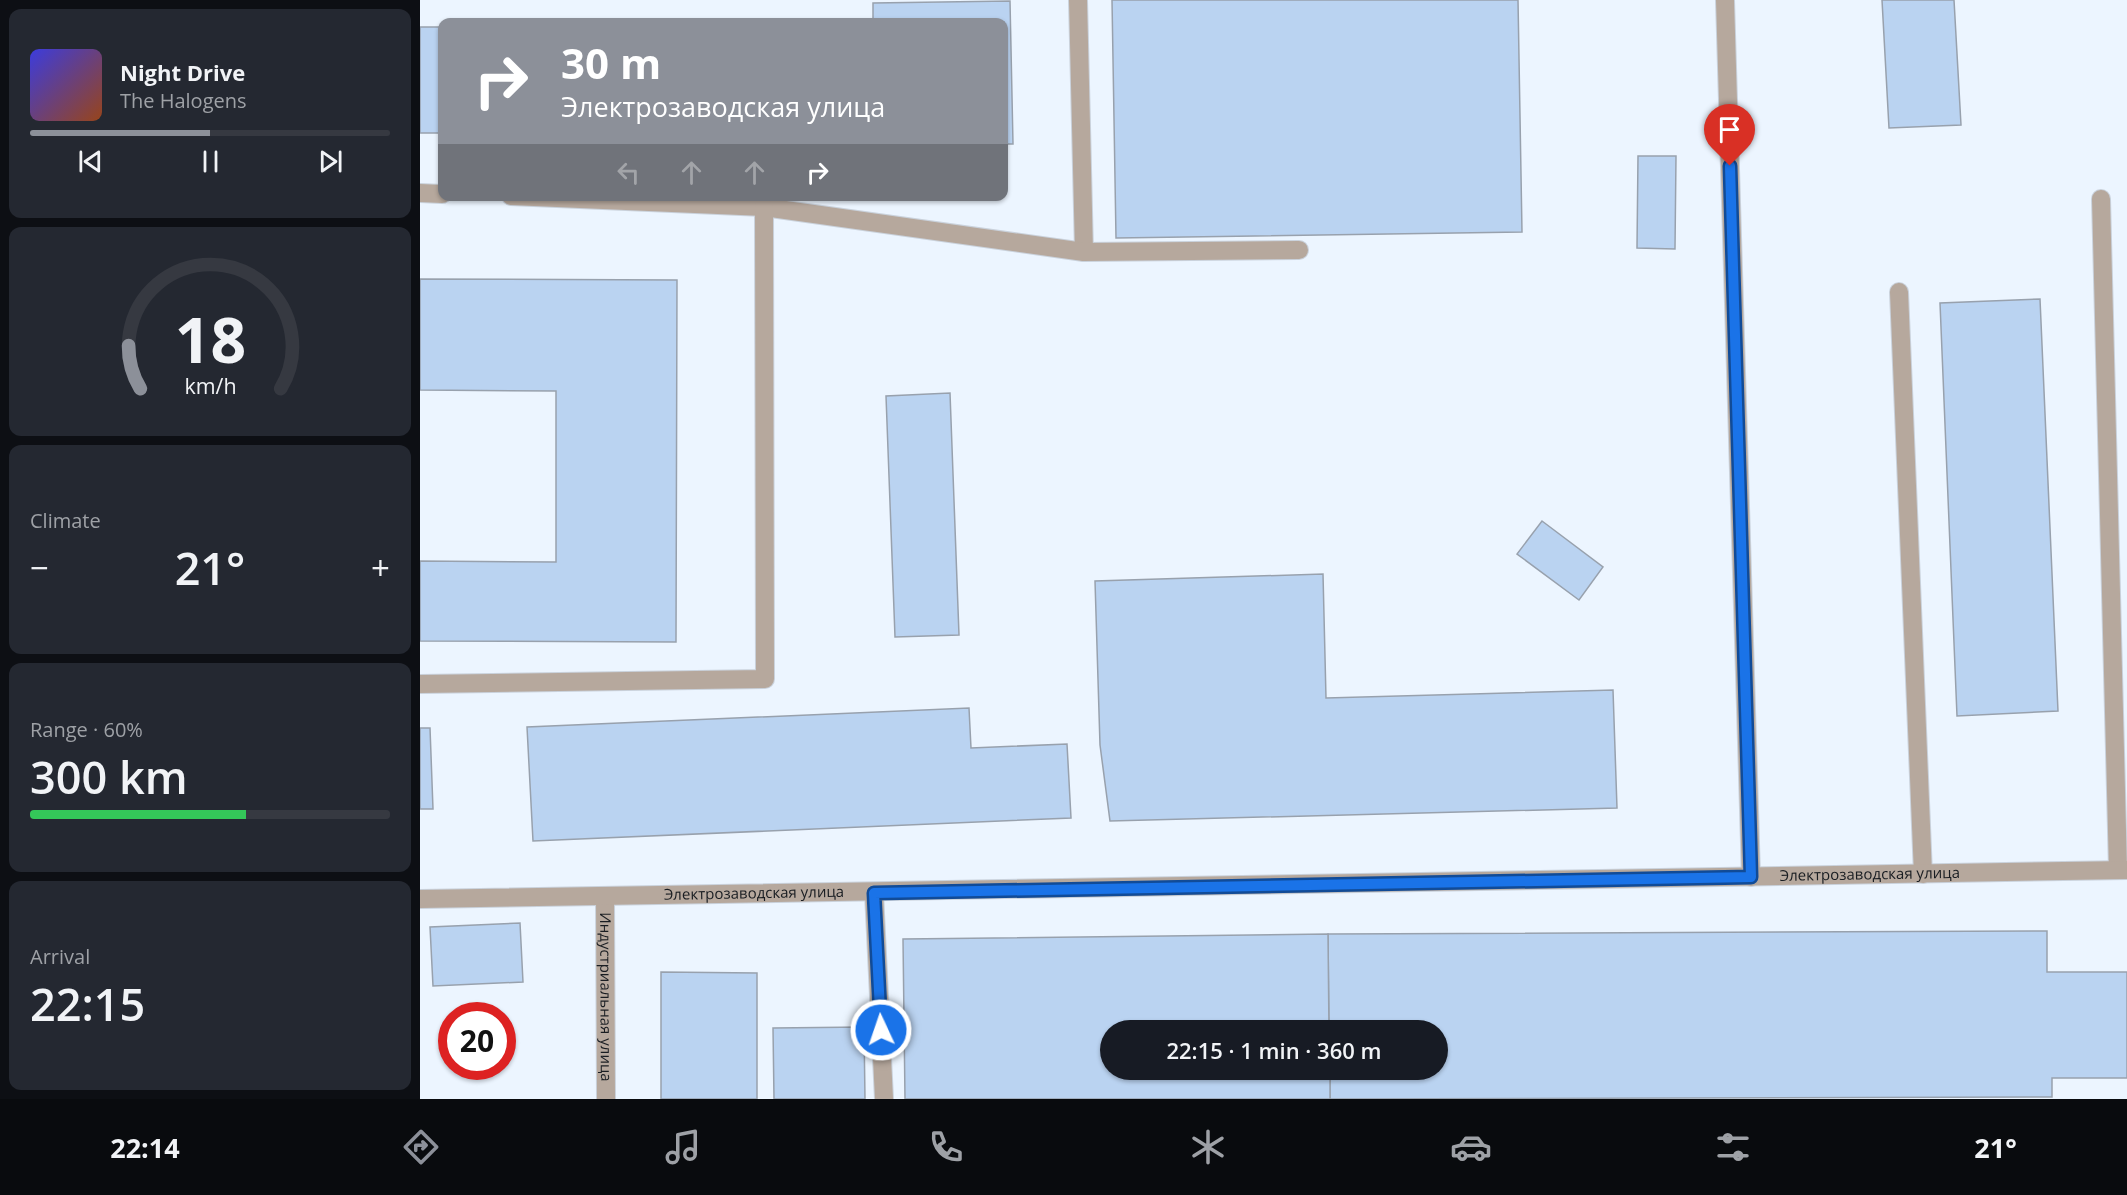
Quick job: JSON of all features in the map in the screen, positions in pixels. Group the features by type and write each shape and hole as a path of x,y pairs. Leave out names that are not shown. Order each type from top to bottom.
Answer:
{"street":[{"path":"1078,0 1084,252"},
{"path":"1725,0 1751,877"},
{"path":"420,193 438,194"},
{"path":"2101,199 2122,870"},
{"path":"626,201 764,207 1084,252 1299,250"},
{"path":"420,684 765,679 764,207"},
{"path":"1899,292 1923,874"},
{"name":"Электрозаводская улица","path":"420,899 2122,870"},
{"path":"874,893 884,1099"},
{"name":"Индустриальная улица","path":"605,897 606,1099"}],"building":[{"path":"1112,0 1518,0 1522,232 1116,238"},
{"path":"1882,0 1954,0 1961,125 1889,128"},
{"path":"1010,1 1013,144 1008,144 1008,18 873,18 873,3"},
{"path":"420,27 438,27 438,133 420,133"},
{"path":"1638,156 1676,156 1675,249 1637,248"},
{"path":"420,279 677,280 676,642 420,641 420,561 556,562 556,391 420,390"},
{"path":"2040,299 2058,711 1957,716 1940,303"},
{"path":"950,393 959,635 895,637 886,396"},
{"path":"1542,521 1603,567 1579,600 1517,554"},
{"path":"1323,574 1326,698 1613,690 1617,808 1110,821 1100,745 1095,581"},
{"path":"969,708 971,748 1067,744 1071,818 533,841 527,727"},
{"path":"420,728 430,728 433,809 420,809"},
{"path":"520,923 523,982 433,986 430,927"},
{"path":"2047,931 2047,972 2127,972 2127,1078 2052,1078 2052,1097 1330,1099 1330,1080 1448,1080 1448,1020 1329,1020 1328,934"},
{"path":"1328,934 1329,1020 1100,1020 1100,1080 1330,1080 1330,1099 905,1099 903,939"},
{"path":"661,972 757,973 757,1099 661,1099"},
{"path":"864,1027 865,1099 774,1099 773,1028"}],"route":[{"path":"881,1030 874,893 1751,877 1730,166"}]}
